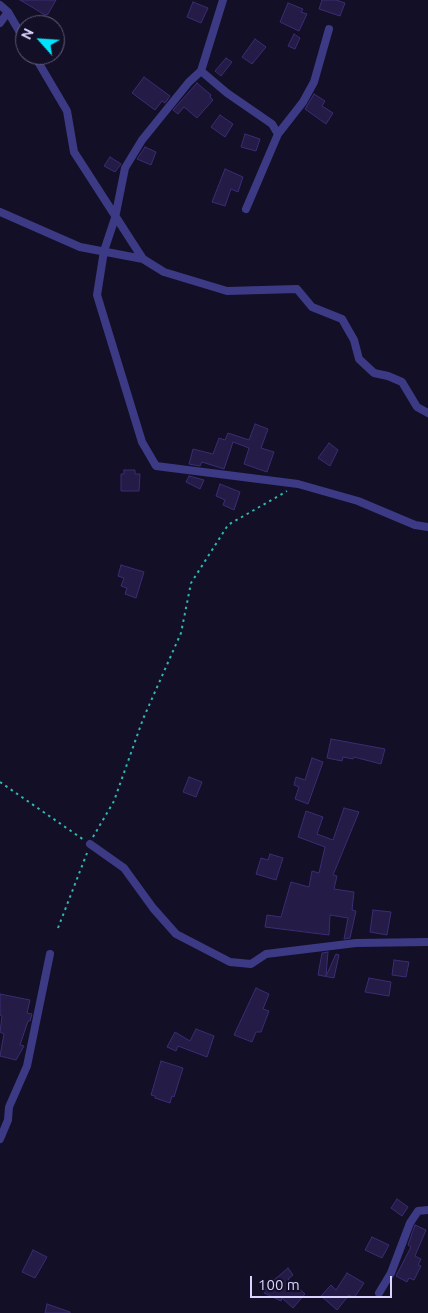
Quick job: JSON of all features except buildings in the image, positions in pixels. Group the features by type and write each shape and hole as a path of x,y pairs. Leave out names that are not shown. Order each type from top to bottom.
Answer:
{"street":[{"path":"223,0 201,71 188,82 142,140 125,168 114,218 104,251 97,294 142,442 156,466 298,484 358,501 415,526 428,527"},
{"path":"0,5 8,12 15,24"},
{"path":"0,23 8,12"},
{"path":"246,209 278,134 303,102 314,82 329,29"},
{"path":"40,65 67,111 74,152 114,218 143,260"},
{"path":"201,71 227,93 272,124 278,134"},
{"path":"0,212 80,247 143,260 164,272 228,291 297,289 312,307 342,319 354,340 359,359 374,373 402,382 417,407 428,414"},
{"path":"90,844 124,868 153,908 176,934 230,962 250,964 266,954 347,944 428,942"},
{"path":"0,1139 8,1120 9,1107 27,1066 50,954"},
{"path":"379,1293 391,1273 410,1223 418,1211 428,1210"}],"path":[{"path":"58,928 90,844 114,801 143,718 181,633 191,583 228,525 298,484"},
{"path":"0,782 90,844"}]}
